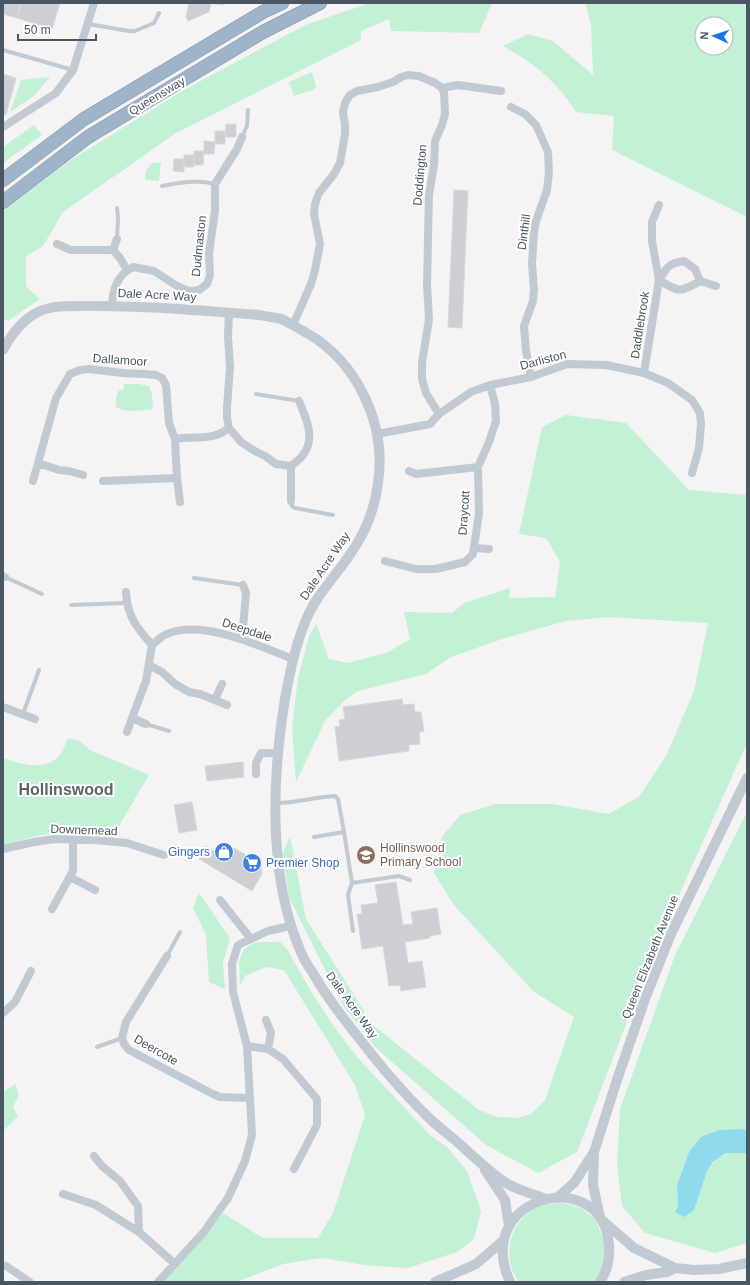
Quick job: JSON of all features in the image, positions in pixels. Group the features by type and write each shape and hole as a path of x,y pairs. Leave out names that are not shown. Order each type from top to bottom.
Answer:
{"highway":[{"name":"Queensway","path":"3,180 84,119 263,12 282,3"},
{"name":"Queensway","path":"3,202 88,137 263,32 320,3"}],"street":[{"path":"3,127 56,92 73,70 94,3"},
{"path":"293,326 311,284 315,270 320,244 314,214 315,204 319,193 334,174 340,163 345,134 343,113 346,101 350,95 357,91 378,87 393,82 401,77 408,76 419,76 428,79 442,88 458,85 501,91"},
{"name":"Doddington","path":"439,414 426,393 422,379 422,363 429,319 426,284 429,195 434,165 435,141 445,114 445,100 442,88"},
{"name":"Dinthill","path":"511,107 525,114 536,124 548,152 549,172 547,190 536,221 534,232 532,264 534,290 533,301 524,326 526,351 531,376"},
{"path":"215,184 237,149 242,137"},
{"name":"Dudmaston","path":"127,270 133,267 154,271 176,286 189,291 199,290 207,284 210,275 209,252 215,211 215,184"},
{"name":"Daddlebrook","path":"644,373 660,280 666,269 673,262 684,261 695,269 700,281 688,288 674,290 660,280 652,241 652,222 659,206"},
{"path":"113,250 117,239"},
{"path":"57,244 71,250 113,250 127,270 116,283 113,292 112,306"},
{"path":"700,281 716,286"},
{"name":"Dale Acre Way","path":"3,350 17,328 38,312 70,306 112,306 260,315 282,320 320,341 349,370 366,398 377,434 379,459 378,483 373,507 365,528 352,552 316,600 306,620 293,659 277,754 276,803 278,861 282,892 290,926 301,953 326,995 391,1078 425,1114 481,1164 509,1184 546,1198"},
{"path":"229,313 228,336 230,367 227,413 229,428 241,442 253,450 276,464 291,466"},
{"name":"Darliston","path":"377,434 430,424 439,414 471,392 490,385 531,376 567,364 606,365 644,373 668,383 692,400 700,413 702,424 699,448 692,473"},
{"name":"Dallamoor","path":"33,481 56,398 70,374 80,370 89,369 156,375 162,378 166,385 169,422 175,439"},
{"name":"Draycott","path":"385,561 416,569 436,569 465,562 473,554 479,513 478,468 496,421 490,385"},
{"path":"291,500 291,466 303,455 309,444 308,424 299,401"},
{"path":"180,502 175,439 186,437 211,438 229,428"},
{"path":"38,463 59,470 83,475"},
{"path":"409,471 416,474 478,468"},
{"path":"103,481 177,478"},
{"path":"474,548 489,549"},
{"path":"242,639 246,593 244,585"},
{"path":"126,592 126,603 136,627 152,645 146,681 127,732"},
{"name":"Deepdale","path":"152,645 167,634 188,630 220,632 293,659"},
{"path":"149,665 162,672 182,688 227,705"},
{"path":"215,700 222,684"},
{"path":"3,707 34,719"},
{"path":"132,718 146,724"},
{"path":"256,774 256,763 262,754 277,754"},
{"name":"Queen Elizabeth Avenue","path":"558,1197 574,1183 594,1152 645,999 668,942 747,778"},
{"path":"52,909 73,871 73,840"},
{"name":"Downemead","path":"3,849 34,842 95,840 126,843 164,855"},
{"path":"70,877 95,890"},
{"path":"220,900 251,939"},
{"path":"158,1282 203,1233 228,1198 245,1162 252,1135 247,1046 233,992 232,964 238,945 268,931 290,926"},
{"name":"Deercote","path":"167,956 126,1022 122,1038 124,1044 129,1050 220,1097 249,1098"},
{"path":"3,1012 15,1002 30,971"},
{"path":"266,1020 270,1033 268,1049"},
{"path":"247,1046 268,1049 283,1059 317,1099 317,1125 294,1169"},
{"name":"Queen Elizabeth Avenue","path":"594,1152 593,1185 601,1219 608,1236 609,1255 606,1271 600,1282"},
{"path":"94,1156 102,1166 120,1181 138,1206 139,1232"},
{"name":"Dale Acre Way","path":"481,1164 505,1200 509,1226"},
{"path":"63,1194 96,1205 139,1232 175,1264"},
{"path":"510,1282 502,1256 504,1240 509,1226 519,1213 532,1204 546,1198 558,1197 575,1200 589,1207 634,1248 675,1268 694,1270 719,1269 747,1264"},
{"path":"435,1282 476,1264 504,1240"},
{"path":"6,1266 30,1282"},
{"path":"624,1282 646,1275 667,1272 675,1268"},
{"path":"429,1282 440,1282"}],"lane":[{"path":"88,24 129,32 154,23 159,13"},
{"path":"3,50 73,70"},
{"path":"242,137 247,126 248,110"},
{"path":"162,186 205,181 215,184"},
{"path":"116,208 118,218 117,239"},
{"path":"256,394 299,401"},
{"path":"291,500 292,506 295,508 333,515"},
{"path":"4,577 42,594"},
{"path":"194,578 244,585"},
{"path":"71,605 126,603"},
{"path":"23,714 39,670"},
{"path":"146,724 169,731"},
{"path":"276,803 297,802 335,796 338,799 352,883 348,895 353,932"},
{"path":"314,837 344,832"},
{"path":"352,883 399,876 410,880"},
{"path":"167,956 180,932"},
{"path":"97,1047 122,1038"}],"green space":[{"path":"370,3 492,3 479,33 391,31 389,19 361,31 361,40 176,133 63,212 43,246 26,256 26,286 40,299 8,321 3,319 3,211 71,160 184,90 305,25"},
{"path":"585,3 747,3 747,217 612,150 614,116 576,112 553,82 535,67 503,46 528,34 553,41 593,75 591,25"},
{"path":"312,72 316,87 313,90 294,96 289,82"},
{"path":"50,77 35,95 10,112 21,80"},
{"path":"34,125 42,135 3,163 3,147"},
{"path":"161,162 159,181 145,180 146,171 152,163"},
{"path":"124,384 149,386 152,395 153,409 130,411 116,407 118,391 123,390"},
{"path":"566,415 626,423 689,490 747,495 747,743 679,895 638,993 577,1152 538,1173 486,1145 375,1047 342,1004 289,897 283,853 290,836 306,919 373,1025 479,1110 497,1117 518,1118 531,1114 545,1100 574,1017 533,991 453,904 434,873 442,837 460,815 495,804 552,804 609,814 640,796 667,754 694,691 708,623 609,617 566,621 502,639 451,657 426,674 358,691 345,700 325,721 296,782 292,728 298,678 309,636 316,624 329,659 348,663 388,652 410,639 404,612 452,613 464,603 510,588 509,598 555,597 560,562 546,538 519,534 542,427"},
{"path":"68,738 80,741 90,750 149,775 113,836 83,833 62,833 29,838 3,846 3,758 26,765 42,765 49,763 56,759 61,753"},
{"path":"747,812 747,1130 742,1129 701,1137 689,1152 677,1185 678,1207 720,1156 730,1152 747,1153 747,1243 715,1253 645,1233 622,1206 617,1166 620,1109 675,955"},
{"path":"199,893 230,938 223,963 225,989 209,982 206,935 193,908"},
{"path":"256,942 280,942 287,949 312,993 335,1028 357,1057 431,1136 446,1146 467,1171 481,1211 474,1239 457,1252 408,1268 364,1265 322,1258 283,1264 237,1282 163,1282 223,1213 263,1238 318,1238 333,1213 365,1115 355,1085 284,970 266,967 245,976 240,986 239,961 244,949"},
{"path":"15,1084 19,1095 13,1107 18,1116 3,1131 3,1092"},
{"path":"564,1203 581,1208 595,1219 608,1250 598,1282 519,1282 513,1273 509,1252 510,1242 519,1223 525,1215 538,1207 549,1204"}],"water":[{"path":"719,1130 747,1130 747,1153 725,1153 713,1162 707,1171 694,1210 684,1217 675,1212 678,1207 677,1185 689,1152 701,1137"}],"building":[{"path":"3,3 21,3 17,18 3,14"},
{"path":"22,3 60,3 52,29 17,18"},
{"path":"189,3 211,3 209,12 188,21 186,16"},
{"path":"211,3 224,3 223,5"},
{"path":"3,74 16,78 6,115 3,114"},
{"path":"226,124 236,124 236,137 225,137"},
{"path":"215,131 225,131 225,144 215,144"},
{"path":"204,141 215,142 214,154 204,154"},
{"path":"194,151 204,151 203,165 194,165"},
{"path":"184,155 194,155 194,167 184,167"},
{"path":"174,159 184,159 184,172 173,171"},
{"path":"454,190 468,191 462,328 448,327"},
{"path":"402,699 403,705 414,704 415,712 421,712 424,731 419,732 420,744 409,745 409,751 339,761 335,727 340,726 339,720 345,719 343,707"},
{"path":"243,762 244,777 207,781 205,766"},
{"path":"192,802 197,830 179,833 174,805"},
{"path":"206,846 214,851 218,846 230,853 234,848 261,864 262,874 252,891 199,859"},
{"path":"396,882 403,925 413,924 411,912 437,908 441,934 430,936 430,938 405,942 408,963 422,961 426,987 401,991 400,985 389,986 383,946 362,949 357,914 362,914 361,905 378,903 375,885"}],"place":[{"name":"Gingers","path":"224,852"},
{"name":"Hollinswood Primary School","path":"366,855"},
{"name":"Premier Shop","path":"252,863"}],"district":[{"name":"Hollinswood","path":"66,789"}]}
